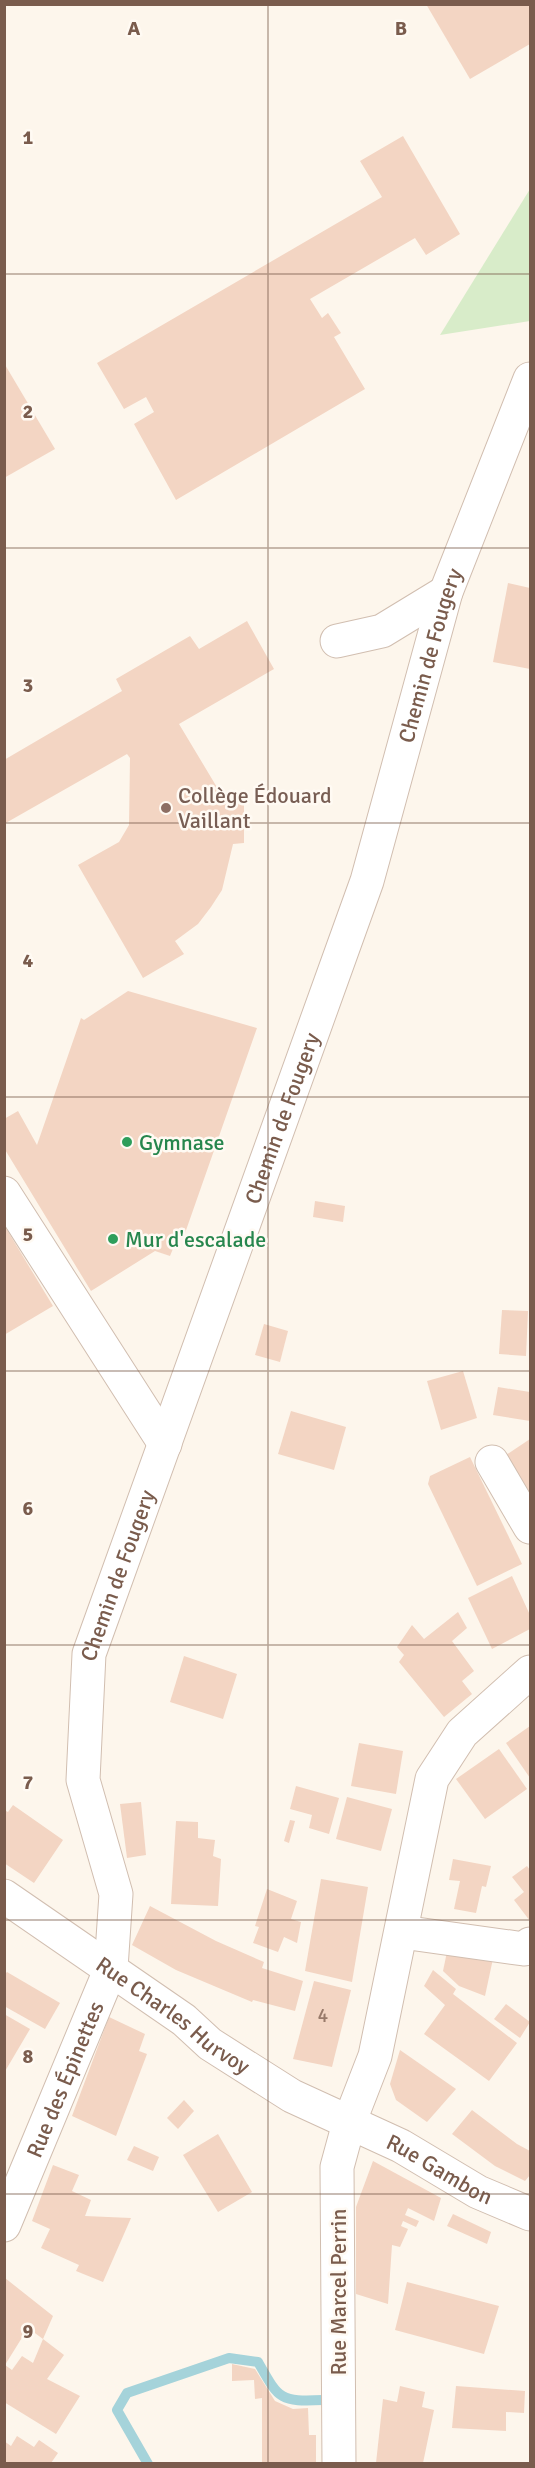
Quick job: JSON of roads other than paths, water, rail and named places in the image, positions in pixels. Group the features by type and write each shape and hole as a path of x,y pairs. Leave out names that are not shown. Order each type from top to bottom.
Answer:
{"street":[{"name":"Chemin de Fougery","path":"111,1968 116,1894 83,1780 89,1654 367,881 446,592 531,379"},
{"path":"337,641 381,631 446,592"},
{"path":"4,1193 165,1444"},
{"path":"492,1462 531,1527"},
{"name":"Rue Marcel Perrin","path":"339,2463 337,2167 349,2123 375,2056 432,1779 462,1733 531,1672"},
{"name":"Rue Charles Hurvoy","path":"4,1896 184,2020 210,2044 292,2096 349,2123"},
{"path":"402,1932 524,1949 531,1944"},
{"name":"Rue des Épinettes","path":"4,2225 111,1968"},
{"name":"Rue Gambon","path":"349,2123 401,2146 478,2192 531,2214"}],"waterway":[{"path":"148,2464 117,2410 127,2393 229,2358 258,2362 271,2384 282,2396 297,2400 323,2400"}],"place":[{"name":"Collège Édouard Vaillant","path":"166,808"},
{"name":"Gymnase","path":"127,1142"},
{"name":"Mur d'escalade","path":"113,1239"}]}
